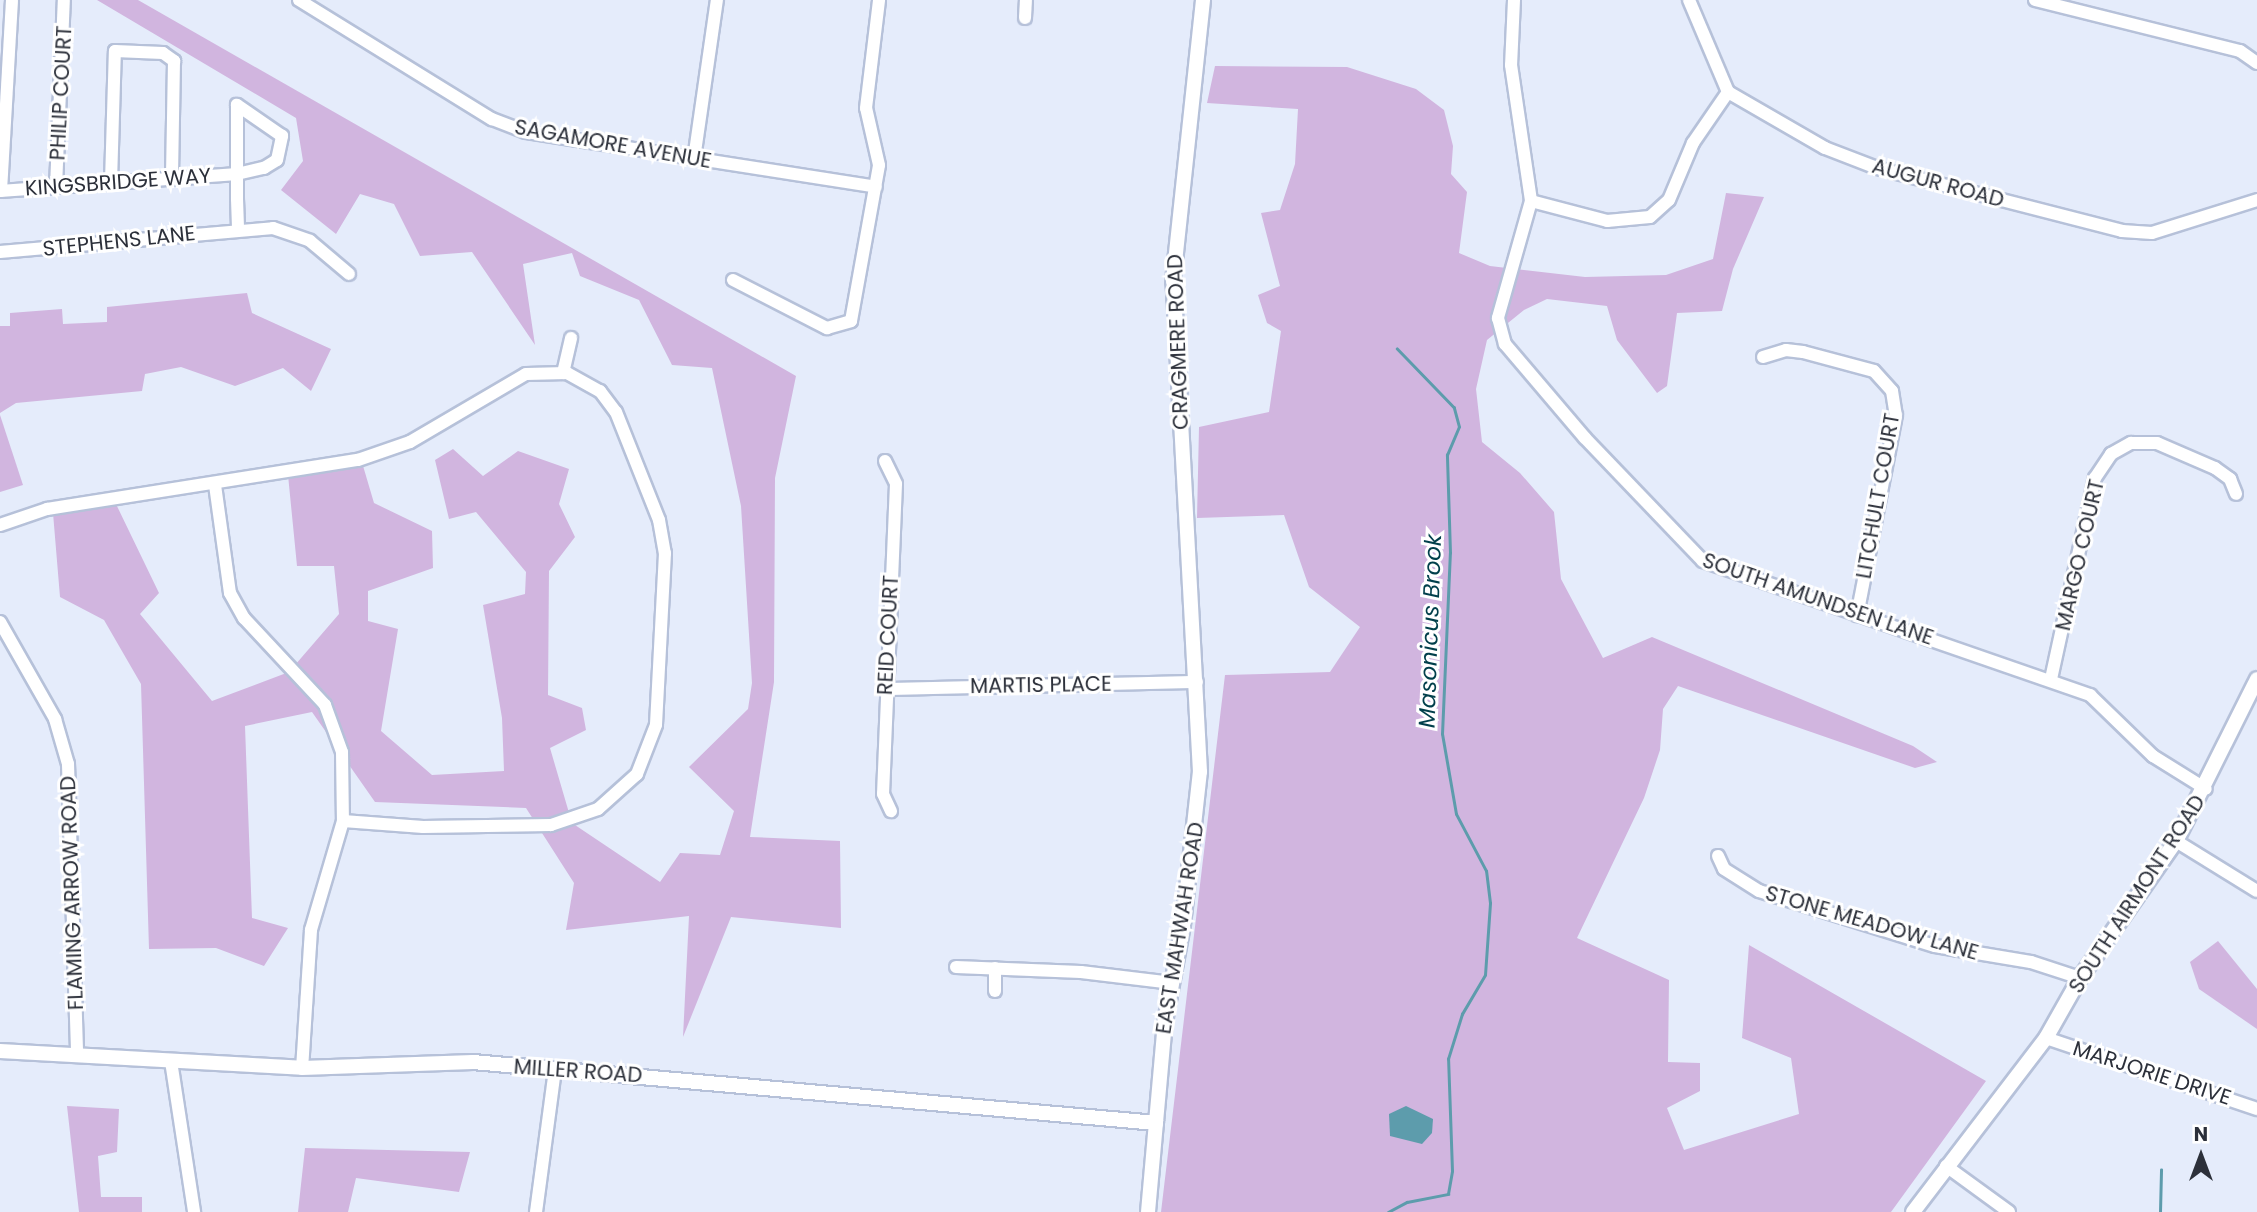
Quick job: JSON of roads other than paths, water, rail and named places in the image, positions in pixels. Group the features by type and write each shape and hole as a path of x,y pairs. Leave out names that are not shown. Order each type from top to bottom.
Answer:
{"street":[{"path":"0,191 12,0"},
{"name":"PHILIP COURT","path":"56,187 64,0"},
{"name":"SAGAMORE AVENUE","path":"299,0 492,120 526,132 876,187"},
{"path":"694,159 718,0"},
{"path":"733,280 827,328 851,321 879,165 866,108 879,0"},
{"path":"1025,18 1026,0"},
{"name":"CRAGMERE ROAD","path":"1192,644 1173,281 1203,0"},
{"path":"1514,0 1511,65 1531,201 1607,221 1650,217 1669,200 1693,143 1728,92 1689,0"},
{"path":"2035,0 2240,51 2257,63"},
{"path":"111,182 115,51 163,53 174,61 172,177"},
{"name":"AUGUR ROAD","path":"1728,92 1825,148 1877,168 2122,231 2180,229 2257,200"},
{"name":"KINGSBRIDGE WAY","path":"0,191 237,174 264,168 283,150 276,128 237,105 237,174 238,229"},
{"name":"SOUTH AMUNDSEN LANE","path":"1531,201 1502,290 1498,318 1505,344 1688,551 1857,615 2051,679 2090,695 2152,756 2206,789"},
{"name":"STEPHENS LANE","path":"0,252 238,229 292,232 349,274"},
{"path":"563,373 571,338"},
{"name":"LITCHULT COURT","path":"1763,357 1786,350 1803,352 1874,371 1892,391 1896,415 1857,615"},
{"path":"0,525 47,509 215,485 382,453 432,431 514,379 563,373 588,382 616,412 663,535 658,708 645,759 612,800 568,822 480,827 343,821"},
{"name":"MARGO COURT","path":"2051,679 2095,478 2111,454 2131,443 2157,443 2215,468 2230,479 2236,494"},
{"name":"REID COURT","path":"885,461 895,484 883,794 891,811"},
{"path":"215,485 225,577 236,607 316,692 333,720 342,752 343,821 311,930 302,1068"},
{"name":"FLAMING ARROW ROAD","path":"0,622 50,707 68,764 77,1055"},
{"name":"EAST MAHWAH ROAD","path":"1148,1212 1172,983 1198,814 1198,682 1192,644"},
{"name":"SOUTH AIRMONT ROAD","path":"1913,1212 2046,1038 2080,978 2176,841 2206,789 2257,679"},
{"name":"MARTIS PLACE","path":"885,689 1198,682"},
{"path":"2176,841 2257,891"},
{"name":"STONE MEADOW LANE","path":"1717,856 1724,869 1759,891 1935,946 2031,962 2080,978"},
{"path":"956,967 1172,983"},
{"path":"995,968 995,992"},
{"name":"MARJORIE DRIVE","path":"2046,1038 2257,1110"},
{"name":"MILLER ROAD","path":"0,1051 302,1068 443,1062 555,1069 1156,1123"},
{"path":"171,1061 194,1212"},
{"path":"536,1212 555,1069"},
{"path":"1946,1166 2009,1212"}],"water":[{"path":"1406,1106 1433,1119 1432,1133 1422,1144 1390,1136 1389,1114"}],"waterway":[{"name":"Masonicus Brook","path":"1388,1212 1407,1202 1448,1194 1452,1171 1448,1059 1462,1014 1485,975 1490,903 1486,871 1456,814 1442,734 1450,553 1447,455 1459,427 1454,408 1397,349"},
{"path":"2160,1212 2161,1170"}]}
